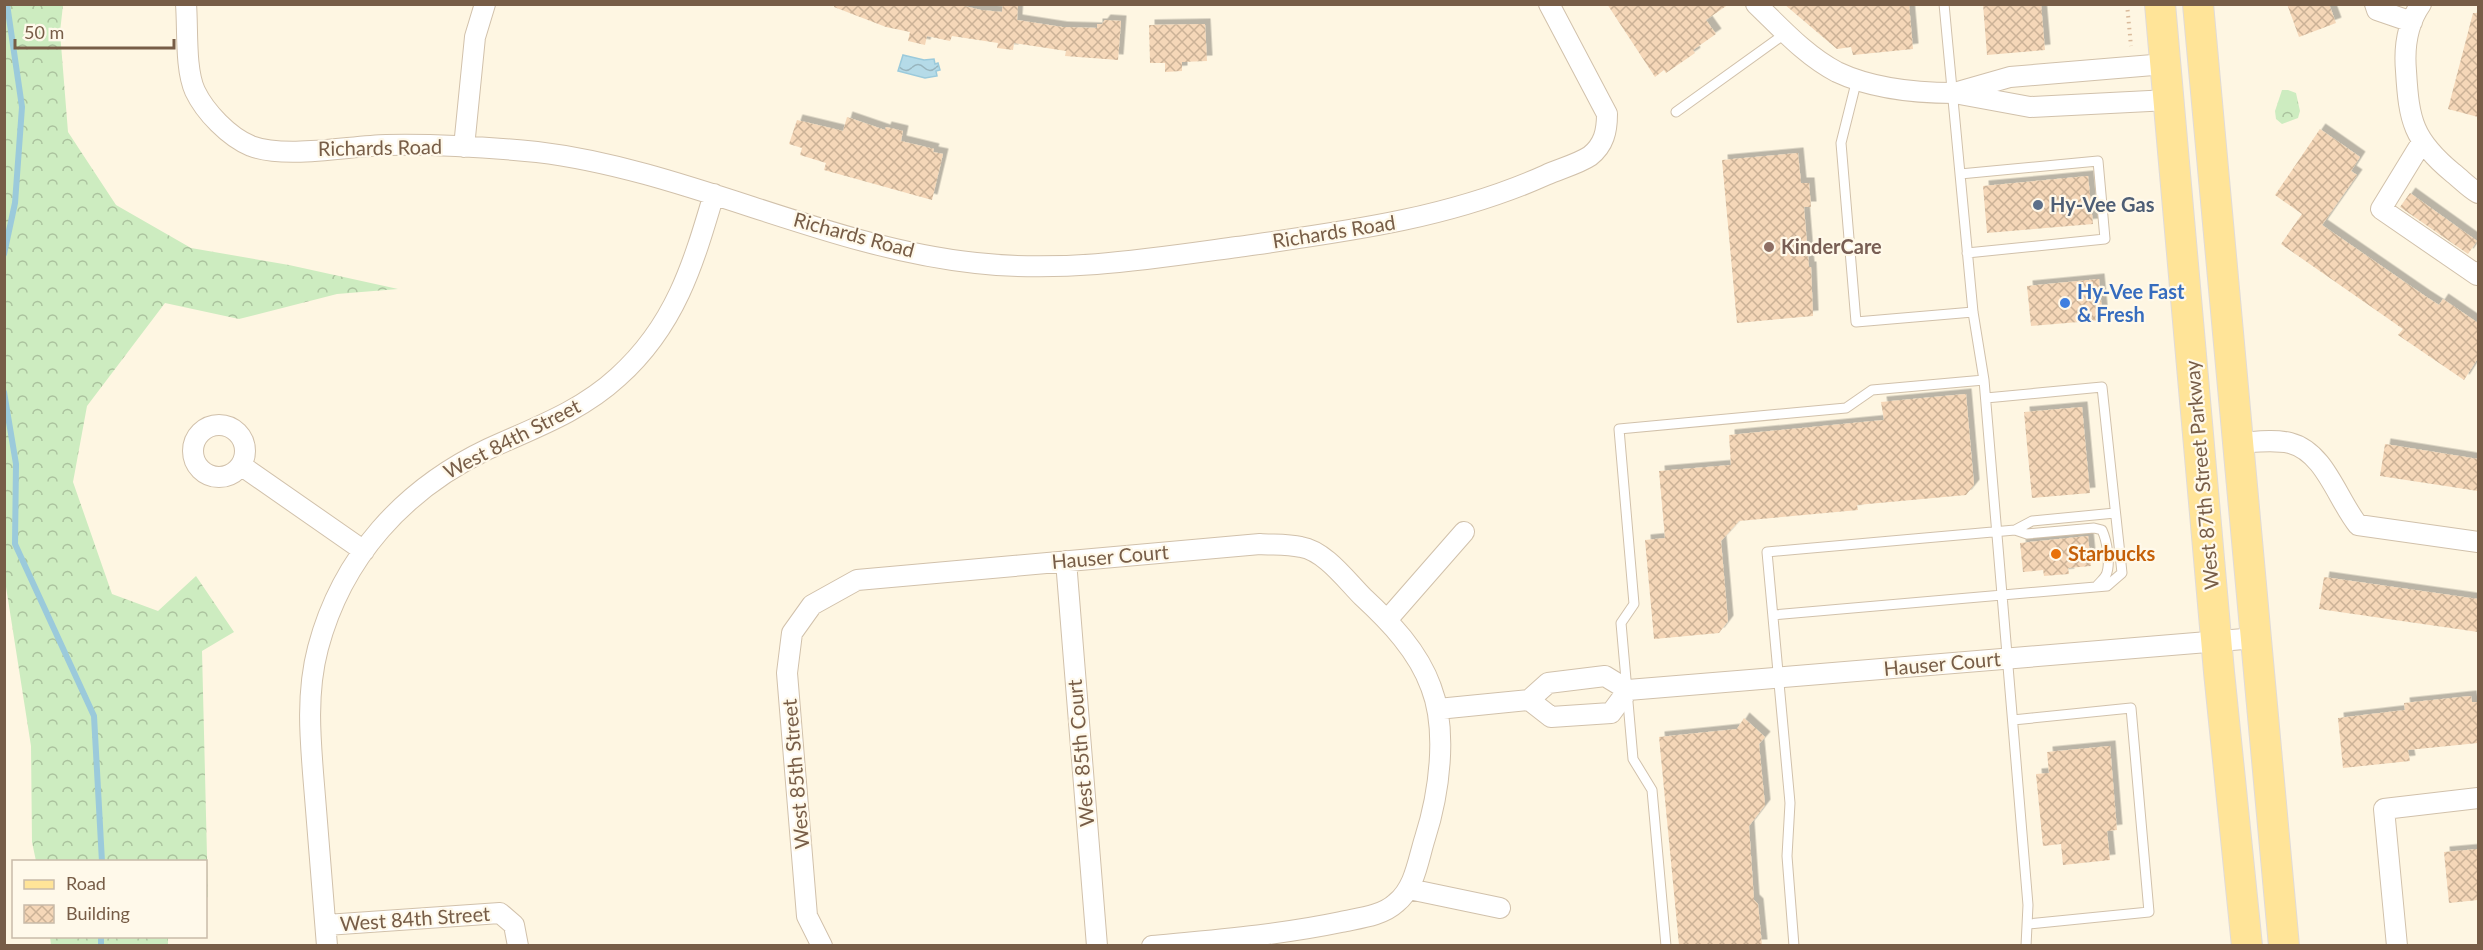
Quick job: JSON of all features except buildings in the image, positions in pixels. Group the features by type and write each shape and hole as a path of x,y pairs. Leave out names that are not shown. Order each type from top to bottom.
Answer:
{"main road":[{"name":"West 87th Street Parkway","path":"2160,4 2216,641 2247,945"},
{"name":"West 87th Street Parkway","path":"2199,4 2284,945"},
{"path":"2165,64 2182,83 2192,104 2206,274 2224,290"}],"street":[{"name":"Richards Road","path":"186,4 189,57 195,90 222,128 250,145 276,151 385,145 464,147 574,158 634,171 894,248 974,263 1043,267 1110,264 1362,230 1433,214 1529,183 1590,156 1607,133 1607,114 1549,4"},
{"path":"464,147 475,37 485,4"},
{"path":"1756,4 1814,57 1836,71 1897,90 1954,93 2030,107 2169,100"},
{"path":"2375,4 2377,10 2417,13 2404,51 2408,108 2414,127 2422,142 2440,163 2466,186 2478,192"},
{"path":"1954,93 2010,77 2165,64"},
{"path":"2422,142 2381,209 2477,275 2478,272"},
{"name":"West 84th Street","path":"327,945 310,731 310,694 318,649 339,591 364,551 391,515 442,474 488,449 548,424 581,406 618,378 646,348 673,309 693,266 714,194"},
{"path":"2238,443 2270,441 2291,443 2308,452 2324,470 2358,525 2478,542"},
{"path":"242,466 364,551"},
{"path":"1387,620 1464,532"},
{"name":"Hauser Court","path":"812,605 857,580 1260,544 1302,547 1320,555 1387,620 1406,643 1431,685 1438,710 1440,778 1436,807 1409,889"},
{"name":"West 85th Court","path":"1066,561 1097,945"},
{"name":"West 85th Street","path":"812,605 792,633 787,673 807,916 822,945"},
{"name":"Hauser Court","path":"1628,690 2256,638"},
{"path":"1438,710 1529,700 1548,683 1605,676 1628,690 1611,713 1551,717 1529,700"},
{"path":"2397,945 2384,809 2478,798"},
{"path":"1152,945 1268,935 1374,915 1396,904 1409,889 1500,908"},
{"name":"West 84th Street","path":"326,926 500,913 514,925 518,945"}],"lane":[{"path":"1944,4 1973,312 1986,398 2028,905 2026,945"},
{"path":"1676,112 1786,33"},
{"path":"1857,79 1840,143 1856,322 1973,312"},
{"path":"1960,174 2098,161 2104,239 1968,253"},
{"path":"1666,945 1652,790 1633,759 1621,623 1634,604 1619,429 1846,408 1872,390 1984,380"},
{"path":"1773,615 2107,586 2122,573 2102,387 1986,398"},
{"path":"2015,530 2032,521 2115,513"},
{"path":"1794,945 1787,856 1791,803 1767,552 1997,531 2015,530 2027,534 2094,528 2102,530 2106,538 2108,568 2106,576 2096,587"},
{"path":"2013,720 2131,708 2148,912 2028,924"}],"path":[{"path":"2127,4 2131,46"}],"green space":[{"path":"4,5 63,5 60,32 68,132 116,205 191,248 289,265 398,289 337,294 239,319 165,303 87,406 73,482 112,594 158,611 196,576 234,632 202,651 208,897 207,860 36,860 32,842 31,746 4,574"},
{"path":"2282,90 2296,93 2300,111 2298,118 2282,124 2276,119 2275,111"},
{"path":"50,938 168,938 168,945 51,945"}],"water":[{"path":"903,55 924,60 934,59 940,70 936,71 937,76 925,78 898,71"}],"waterway":[{"path":"4,254 15,203 22,107 7,4"},
{"path":"4,392 16,464 15,544 94,716 102,860"},
{"path":"101,938 101,946"}],"place":[{"name":"Hy-Vee Gas","path":"2038,205"},
{"name":"KinderCare","path":"1769,247"},
{"name":"Hy-Vee Fast & Fresh","path":"2065,303"},
{"name":"Starbucks","path":"2056,554"}]}
